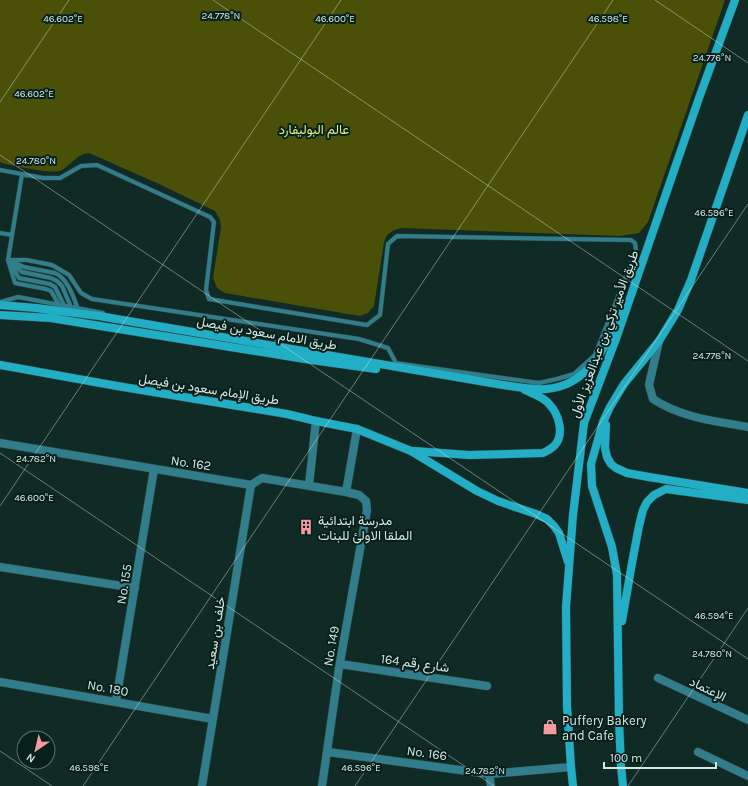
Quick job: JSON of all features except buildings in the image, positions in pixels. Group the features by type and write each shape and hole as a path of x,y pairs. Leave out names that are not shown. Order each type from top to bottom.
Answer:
{"main road":[{"name":"طريق الأمير تركي بن عبدالعزيز الأول","path":"573,786 567,706 566,607 577,479 584,423 617,336 699,98 735,0"},
{"path":"623,786 619,721 617,575 612,547 592,486 592,464 603,422 610,407 624,384 659,342 678,310 691,280 748,114"},
{"path":"521,388 546,389 557,387 579,376 590,368 599,357 605,346 637,277"},
{"name":"طريق الامام سعود بن فيصل","path":"3,304 76,312 521,388"},
{"path":"0,315 51,318 381,370 405,369"},
{"name":"طريق الإمام سعود بن فيصل","path":"0,365 286,414 316,422 356,429 411,451"},
{"path":"411,451 469,455 543,453 547,451 553,447 559,436 559,426 556,413 544,399 521,388"},
{"path":"610,407 605,431 605,448 607,457 611,464 616,468 627,473 748,493"},
{"path":"411,451 477,491 498,501 547,519 559,533 569,567"},
{"path":"618,642 639,526 643,510 647,502 654,495 666,489 748,500"}],"street":[{"path":"659,342 649,385 653,399 684,415 748,427"},
{"path":"308,485 316,422"},
{"path":"346,492 356,429"},
{"name":"No. 162","path":"0,443 154,470 252,484 262,478 308,485 359,495 366,501 367,510"},
{"name":"No. 155","path":"116,701 154,470"},
{"name":"خلف بن سعيد","path":"202,786 252,484"},
{"name":"No. 149","path":"322,786 340,664 367,510"},
{"path":"0,567 135,588"},
{"name":"شارع رقم 164","path":"340,664 487,686"},
{"name":"الإعتماد","path":"658,678 748,720"},
{"name":"No. 180","path":"0,682 213,719"},
{"name":"No. 166","path":"328,752 489,774 571,767"},
{"path":"698,752 748,776"},
{"path":"489,774 490,786"}],"lane":[{"path":"0,170 43,178 60,178 81,166 97,165 210,216 214,222 206,290 209,299 367,325 380,315 388,244 397,236 631,240 635,243 636,251 595,355 574,374 539,383 396,363 108,314 18,297 3,304"},
{"path":"22,174 8,260 15,283 51,291 58,305"},
{"path":"0,233 12,235"},
{"path":"8,260 27,260 52,265 69,275 81,293 92,299 359,339 388,348 396,363"},
{"path":"8,260 19,278 50,284 55,287 65,306"},
{"path":"8,260 22,272 51,278 57,281 62,286 70,307"},
{"path":"8,260 24,267 60,275 67,285 78,308"},
{"path":"108,314 115,319"}],"green space":[{"name":"عالم البوليفارد","path":"0,0 725,0 648,222 639,233 620,236 398,229 388,234 384,242 374,306 368,313 360,316 225,293 217,288 213,278 221,227 220,220 215,211 89,153 81,155 66,168 57,171 35,170 0,162"}],"place":[{"name":"مدرسة ابتدائية الملقا الاولئ للبنات","path":"306,527"},
{"name":"Puffery Bakery and Cafe","path":"550,727"}]}
